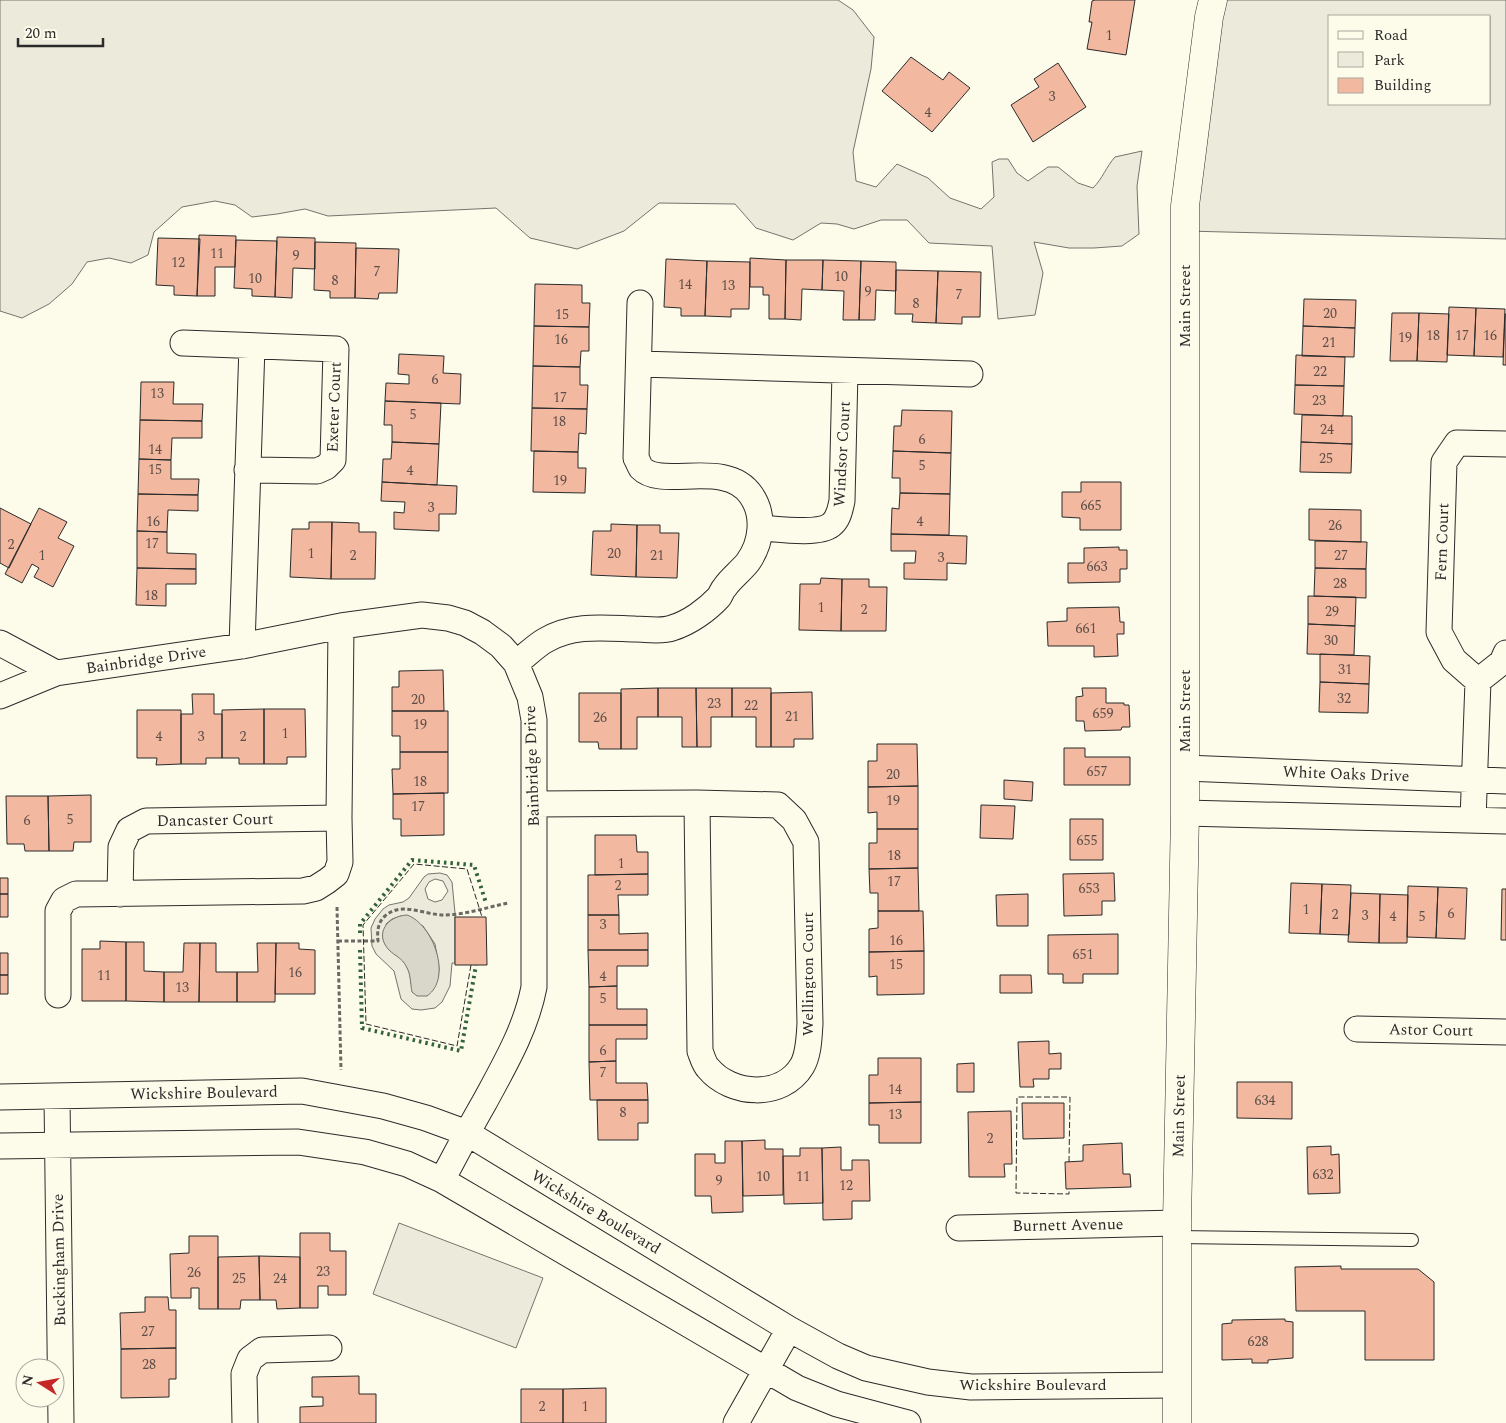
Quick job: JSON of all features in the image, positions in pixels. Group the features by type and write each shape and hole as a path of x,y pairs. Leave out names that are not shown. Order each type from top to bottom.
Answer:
{"main road":[{"name":"Main Street","path":"1177,1423 1177,1230 1185,813 1185,206 1209,17 1213,0"}],"street":[{"path":"516,663 545,640 564,631 585,628 670,629 685,624 720,596 725,587 748,562 756,546 761,528 759,511 752,496 744,486 732,480 716,476 664,476 650,474 642,468 636,458 640,364 640,303"},
{"name":"Exeter Court","path":"183,343 336,349 332,460 326,467 317,471 247,470"},
{"path":"242,646 252,346"},
{"path":"640,364 970,374"},
{"name":"Windsor Court","path":"761,528 816,530 830,525 839,514 842,501 846,371"},
{"name":"Fern Court","path":"1478,680 1454,660 1439,632 1444,462 1456,443 1506,444"},
{"name":"Bainbridge Drive","path":"0,696 56,673 242,646 341,626 422,615 448,618 465,623 482,632 501,646 516,663 530,697 534,720 534,987 519,1035 442,1180"},
{"path":"58,995 58,911 64,900 76,894 303,891 316,888 336,874 340,862 341,626"},
{"path":"0,643 56,673"},
{"path":"1472,820 1478,680 1502,662 1506,653"},
{"name":"White Oaks Drive","path":"1185,768 1506,781"},
{"name":"Wellington Court","path":"534,804 697,803 778,805 794,820 806,842 810,1024 808,1048 803,1065 791,1079 778,1087 758,1090 738,1088 721,1080 707,1068 700,1051 697,803"},
{"path":"1185,813 1506,821"},
{"name":"Dancaster Court","path":"120,894 121,846 129,830 146,821 339,818"},
{"name":"Astor Court","path":"1357,1028 1506,1032"},
{"name":"Wickshire Boulevard","path":"0,1097 302,1091 383,1106 426,1118 467,1133 789,1329 838,1356 866,1368 928,1382 971,1387 1177,1385"},
{"name":"Buckingham Drive","path":"56,1097 61,1423"},
{"path":"0,1146 58,1147 298,1142 365,1152 407,1164 442,1180 797,1388 837,1404 908,1423"},
{"name":"Burnett Avenue","path":"959,1228 1177,1230"},
{"path":"736,1423 789,1329"},
{"path":"245,1423 244,1374 250,1359 262,1350 329,1348"}],"lane":[{"path":"1177,1230 1412,1240"}],"path":[{"path":"336,874 342,1077"},
{"path":"338,941 378,940 377,930 381,919 391,911 404,908 444,915 510,902 510,912"}],"green space":[{"path":"0,0 838,0 853,10 874,37 871,69 853,152 856,181 876,187 897,164 928,178 950,198 981,209 994,197 992,162 999,159 1008,159 1017,173 1028,181 1048,167 1058,167 1078,183 1093,188 1115,157 1142,151 1137,186 1139,234 1122,246 1069,248 1034,242 1043,273 1035,315 998,319 992,246 929,243 907,220 881,220 854,229 837,224 821,223 793,240 756,228 735,204 659,203 624,231 577,249 530,238 496,208 328,216 305,209 252,217 235,205 215,201 182,207 154,232 148,255 131,263 109,258 87,262 72,284 49,304 22,318 0,311"},
{"path":"1213,0 1506,0 1506,239 1185,231"},
{"path":"399,1223 543,1278 516,1348 373,1294"}],"shaded area":[{"path":"440,873 447,875 452,882 455,913 455,963 452,963 450,986 442,1002 435,1008 421,1010 412,1009 401,999 394,971 376,954 372,946 371,928 383,909 409,898 428,874","holes":["435,879 443,881 448,891 442,900 435,902 428,899 425,889 429,882","401,916 423,926 435,944 439,968 438,978 411,984 407,966 402,959 393,953 386,924 392,919"]},
{"path":"407,915 416,920 425,929 432,940 436,952 439,965 438,977 435,988 427,996 417,996 412,992 408,969 389,950 383,938 383,932 389,922 400,916"}],"building":[{"path":"1135,0 1126,55 1087,49 1092,22 1089,22 1092,1"},
{"path":"911,57 943,80 949,72 970,88 932,132 882,91"},
{"path":"1058,63 1086,107 1033,142 1011,105 1039,87 1034,79"},
{"path":"199,235 236,236 235,267 215,267 215,296 197,296"},
{"path":"277,237 315,238 315,269 293,268 292,298 275,297"},
{"path":"158,238 200,239 197,296 174,295 174,286 156,285"},
{"path":"236,240 277,241 275,297 252,296 252,289 234,288"},
{"path":"315,242 356,243 355,298 330,298 330,291 314,290"},
{"path":"356,248 399,249 397,293 379,293 378,299 355,298"},
{"path":"750,258 786,260 785,319 769,319 769,295 763,295 763,287 750,287"},
{"path":"666,259 707,261 705,316 681,316 681,308 664,307"},
{"path":"786,260 823,260 822,290 802,289 801,320 785,319"},
{"path":"823,260 861,261 859,320 843,320 844,291 822,290"},
{"path":"707,261 750,262 749,309 731,309 731,317 705,316"},
{"path":"861,261 896,262 896,291 876,290 875,320 859,320"},
{"path":"896,270 938,271 936,323 912,322 913,314 895,314"},
{"path":"938,271 981,272 980,317 962,317 962,324 936,323"},
{"path":"535,284 582,285 582,303 590,303 589,327 534,326"},
{"path":"1304,299 1356,300 1355,328 1303,326"},
{"path":"1449,307 1476,308 1474,356 1447,355"},
{"path":"1476,308 1505,309 1503,357 1474,356"},
{"path":"1392,313 1419,313 1417,361 1390,361"},
{"path":"1419,313 1449,314 1447,362 1417,361"},
{"path":"1505,314 1506,365 1503,365"},
{"path":"534,326 589,327 589,351 581,351 580,367 533,366"},
{"path":"1303,326 1355,328 1354,357 1302,356"},
{"path":"399,354 444,356 443,373 461,374 460,404 385,401 386,383 409,384 409,375 398,374"},
{"path":"1296,355 1345,357 1344,386 1295,385"},
{"path":"533,366 580,367 580,385 588,385 587,409 532,408"},
{"path":"141,382 174,382 173,404 203,404 202,421 140,420"},
{"path":"1295,385 1344,386 1343,416 1294,414"},
{"path":"385,401 441,403 439,444 392,442 392,425 384,425"},
{"path":"532,408 587,409 586,434 579,433 578,452 531,451"},
{"path":"902,410 952,411 951,453 893,451 894,426 901,426"},
{"path":"1302,415 1352,416 1352,444 1301,442"},
{"path":"140,420 202,421 202,438 172,438 171,460 139,459"},
{"path":"392,442 439,444 437,485 382,482 383,459 391,459"},
{"path":"1301,442 1352,444 1351,473 1300,472"},
{"path":"534,451 578,452 578,468 586,468 585,493 533,492"},
{"path":"893,451 951,453 950,494 900,493 900,478 892,478"},
{"path":"139,459 171,460 171,479 199,479 198,495 138,494"},
{"path":"382,482 457,486 456,514 439,514 439,531 394,529 394,512 404,513 405,502 381,501"},
{"path":"1081,482 1121,482 1121,530 1080,530 1080,518 1062,517 1062,492 1081,492"},
{"path":"900,493 950,494 949,535 891,534 892,508 899,509"},
{"path":"138,494 198,495 198,511 168,510 167,532 137,531"},
{"path":"0,508 31,524 9,568 0,563"},
{"path":"39,508 67,522 58,538 74,546 53,587 34,577 39,568 32,564 22,583 5,574"},
{"path":"1309,509 1361,510 1361,542 1309,540"},
{"path":"309,522 332,522 331,579 290,577 292,529 309,529"},
{"path":"332,522 359,523 359,532 376,532 375,579 331,579"},
{"path":"611,524 637,525 636,577 591,575 593,531 611,531"},
{"path":"637,525 660,525 660,533 679,533 677,578 636,577"},
{"path":"137,531 167,532 167,553 196,554 196,569 137,568"},
{"path":"891,534 967,536 966,564 947,563 947,580 904,579 904,563 915,563 916,551 891,551"},
{"path":"1315,541 1367,542 1366,569 1315,568"},
{"path":"1119,547 1119,550 1127,550 1127,569 1120,569 1120,582 1068,583 1068,563 1084,563 1084,548"},
{"path":"137,568 196,569 196,584 166,584 166,606 136,605"},
{"path":"1315,568 1366,569 1366,598 1314,596"},
{"path":"821,578 842,579 841,631 799,630 800,584 820,584"},
{"path":"842,579 869,579 869,587 887,587 886,631 841,631"},
{"path":"1308,596 1356,597 1355,626 1308,624"},
{"path":"1119,607 1120,622 1124,622 1124,634 1117,634 1118,656 1094,657 1094,646 1048,646 1047,622 1067,621 1067,608"},
{"path":"1308,624 1355,626 1354,655 1307,654"},
{"path":"1320,654 1370,656 1369,684 1320,682"},
{"path":"443,670 444,711 392,711 392,687 399,687 399,671"},
{"path":"1320,682 1369,684 1368,713 1319,712"},
{"path":"658,688 696,688 697,747 682,747 682,717 658,717"},
{"path":"658,688 658,717 637,717 637,749 621,749 621,689"},
{"path":"696,688 732,688 732,717 711,717 711,747 697,747"},
{"path":"732,688 771,688 771,747 756,747 756,717 732,717"},
{"path":"1082,688 1106,688 1106,703 1124,703 1124,705 1129,705 1130,727 1122,727 1121,730 1085,731 1084,721 1076,721 1076,697 1083,696"},
{"path":"812,692 813,739 794,739 794,747 771,747 771,693"},
{"path":"579,693 621,693 621,749 599,749 598,742 579,742"},
{"path":"192,694 214,694 214,714 222,714 222,758 206,758 206,764 181,764 181,714 193,714"},
{"path":"264,709 264,764 239,764 239,758 222,758 222,710"},
{"path":"264,709 305,709 306,757 287,757 287,764 264,764"},
{"path":"137,710 181,710 181,764 156,765 157,758 137,758"},
{"path":"392,711 448,711 448,752 400,752 400,736 392,736"},
{"path":"877,744 917,744 918,786 868,787 868,761 877,761"},
{"path":"1064,748 1085,748 1085,757 1130,757 1130,785 1064,785"},
{"path":"400,752 448,752 448,793 393,794 392,769 400,769"},
{"path":"1004,780 1033,782 1032,801 1004,799"},
{"path":"918,786 918,829 877,829 877,812 868,813 868,787"},
{"path":"444,793 444,835 401,836 401,819 393,819 393,794"},
{"path":"91,795 91,842 74,842 73,851 49,851 48,796"},
{"path":"6,796 48,796 49,851 25,851 24,844 7,844"},
{"path":"981,805 1015,806 1013,839 980,838"},
{"path":"1070,819 1103,819 1103,860 1070,860"},
{"path":"877,829 918,829 918,868 869,869 869,843 877,843"},
{"path":"595,835 636,835 637,852 648,852 648,874 595,875"},
{"path":"918,868 919,911 878,911 878,893 870,893 869,869"},
{"path":"1114,873 1115,901 1102,901 1102,915 1064,916 1063,874"},
{"path":"648,874 648,895 618,895 619,915 588,915 588,875"},
{"path":"0,878 8,878 8,894 0,894"},
{"path":"1291,883 1322,884 1320,934 1289,933"},
{"path":"1322,884 1351,885 1349,935 1320,934"},
{"path":"1408,886 1438,887 1436,938 1407,937"},
{"path":"1438,887 1467,888 1465,939 1436,938"},
{"path":"1502,889 1506,889 1506,940 1501,940"},
{"path":"1351,893 1380,894 1379,943 1348,942"},
{"path":"0,894 8,894 8,917 0,917"},
{"path":"1028,894 1028,926 997,926 996,895"},
{"path":"1380,894 1408,895 1407,943 1379,943"},
{"path":"878,911 923,911 924,951 869,952 869,929 878,928"},
{"path":"588,915 619,915 619,934 648,933 648,950 588,950"},
{"path":"455,917 486,917 487,965 455,965"},
{"path":"1118,934 1118,974 1083,974 1083,983 1063,983 1063,974 1048,974 1048,935"},
{"path":"100,941 126,942 126,1001 82,1001 82,949 100,949"},
{"path":"126,942 144,942 144,971 164,972 164,1002 126,1001"},
{"path":"184,943 200,943 199,1002 164,1002 164,972 183,972"},
{"path":"200,943 216,943 216,972 237,972 237,1002 199,1002"},
{"path":"257,943 276,943 275,1002 237,1002 237,972 258,972"},
{"path":"276,943 299,943 299,949 315,950 315,994 275,994"},
{"path":"588,950 648,950 648,966 617,966 617,986 589,987"},
{"path":"924,951 924,994 877,995 877,976 869,977 869,952"},
{"path":"0,953 8,953 8,975 0,975"},
{"path":"0,975 8,975 8,994 0,994"},
{"path":"1000,975 1031,975 1032,993 1000,993"},
{"path":"617,986 617,1009 647,1009 647,1025 589,1025 589,987"},
{"path":"589,1025 647,1025 647,1039 616,1039 616,1061 589,1062"},
{"path":"1049,1041 1049,1054 1061,1053 1061,1069 1049,1069 1049,1079 1033,1079 1034,1087 1020,1087 1018,1042"},
{"path":"878,1058 921,1058 921,1102 869,1103 869,1075 878,1075"},
{"path":"616,1061 616,1083 647,1083 648,1100 590,1100 589,1062"},
{"path":"974,1063 974,1092 957,1092 957,1064"},
{"path":"1237,1082 1292,1082 1292,1119 1237,1118"},
{"path":"597,1100 648,1100 648,1123 638,1123 638,1140 598,1140"},
{"path":"921,1102 921,1143 879,1143 879,1125 869,1125 869,1103"},
{"path":"1022,1103 1064,1103 1064,1138 1023,1139"},
{"path":"1011,1111 1012,1164 1004,1164 1005,1177 969,1177 968,1112"},
{"path":"765,1140 765,1149 783,1149 783,1195 743,1196 742,1141"},
{"path":"725,1141 742,1141 743,1212 712,1213 711,1196 695,1196 695,1154 715,1154 715,1163 725,1163"},
{"path":"1122,1143 1123,1174 1130,1174 1131,1187 1066,1189 1065,1162 1083,1161 1083,1145"},
{"path":"1331,1146 1331,1155 1339,1154 1340,1193 1308,1194 1307,1147"},
{"path":"841,1147 841,1170 852,1170 852,1160 869,1160 870,1201 852,1201 852,1219 823,1220 822,1148"},
{"path":"800,1148 822,1148 823,1203 784,1204 783,1156 800,1156"},
{"path":"300,1233 330,1233 330,1251 346,1251 346,1295 328,1295 328,1286 318,1286 318,1308 300,1308"},
{"path":"189,1236 218,1236 218,1309 199,1309 199,1288 191,1288 191,1298 171,1298 170,1254 189,1253"},
{"path":"259,1256 260,1300 241,1300 240,1309 218,1309 218,1257"},
{"path":"259,1256 300,1257 300,1308 277,1309 276,1300 260,1300"},
{"path":"1341,1266 1341,1269 1418,1269 1434,1282 1434,1360 1365,1360 1365,1311 1296,1311 1295,1267"},
{"path":"145,1297 168,1297 169,1310 176,1310 176,1348 121,1349 120,1313 145,1312"},
{"path":"1285,1319 1285,1321 1293,1322 1293,1358 1268,1360 1268,1363 1252,1363 1252,1359 1222,1360 1222,1324 1232,1323 1232,1320"},
{"path":"176,1348 176,1379 169,1379 169,1397 121,1398 121,1349"},
{"path":"359,1376 359,1394 376,1394 376,1423 300,1423 300,1407 323,1406 323,1397 312,1397 312,1377"},
{"path":"606,1388 606,1423 563,1423 563,1389"},
{"path":"521,1389 563,1389 563,1423 521,1423"}],"hedge":[{"path":"360,933 360,924 412,860 474,865 486,903"},
{"path":"360,950 362,1028 461,1051 476,965"}],"fence":[{"path":"471,965 457,1046 366,1024 363,925 414,864 467,869 482,917"},
{"path":"1069,1162 1070,1097 1017,1097 1016,1193 1069,1194 1069,1189"}]}
